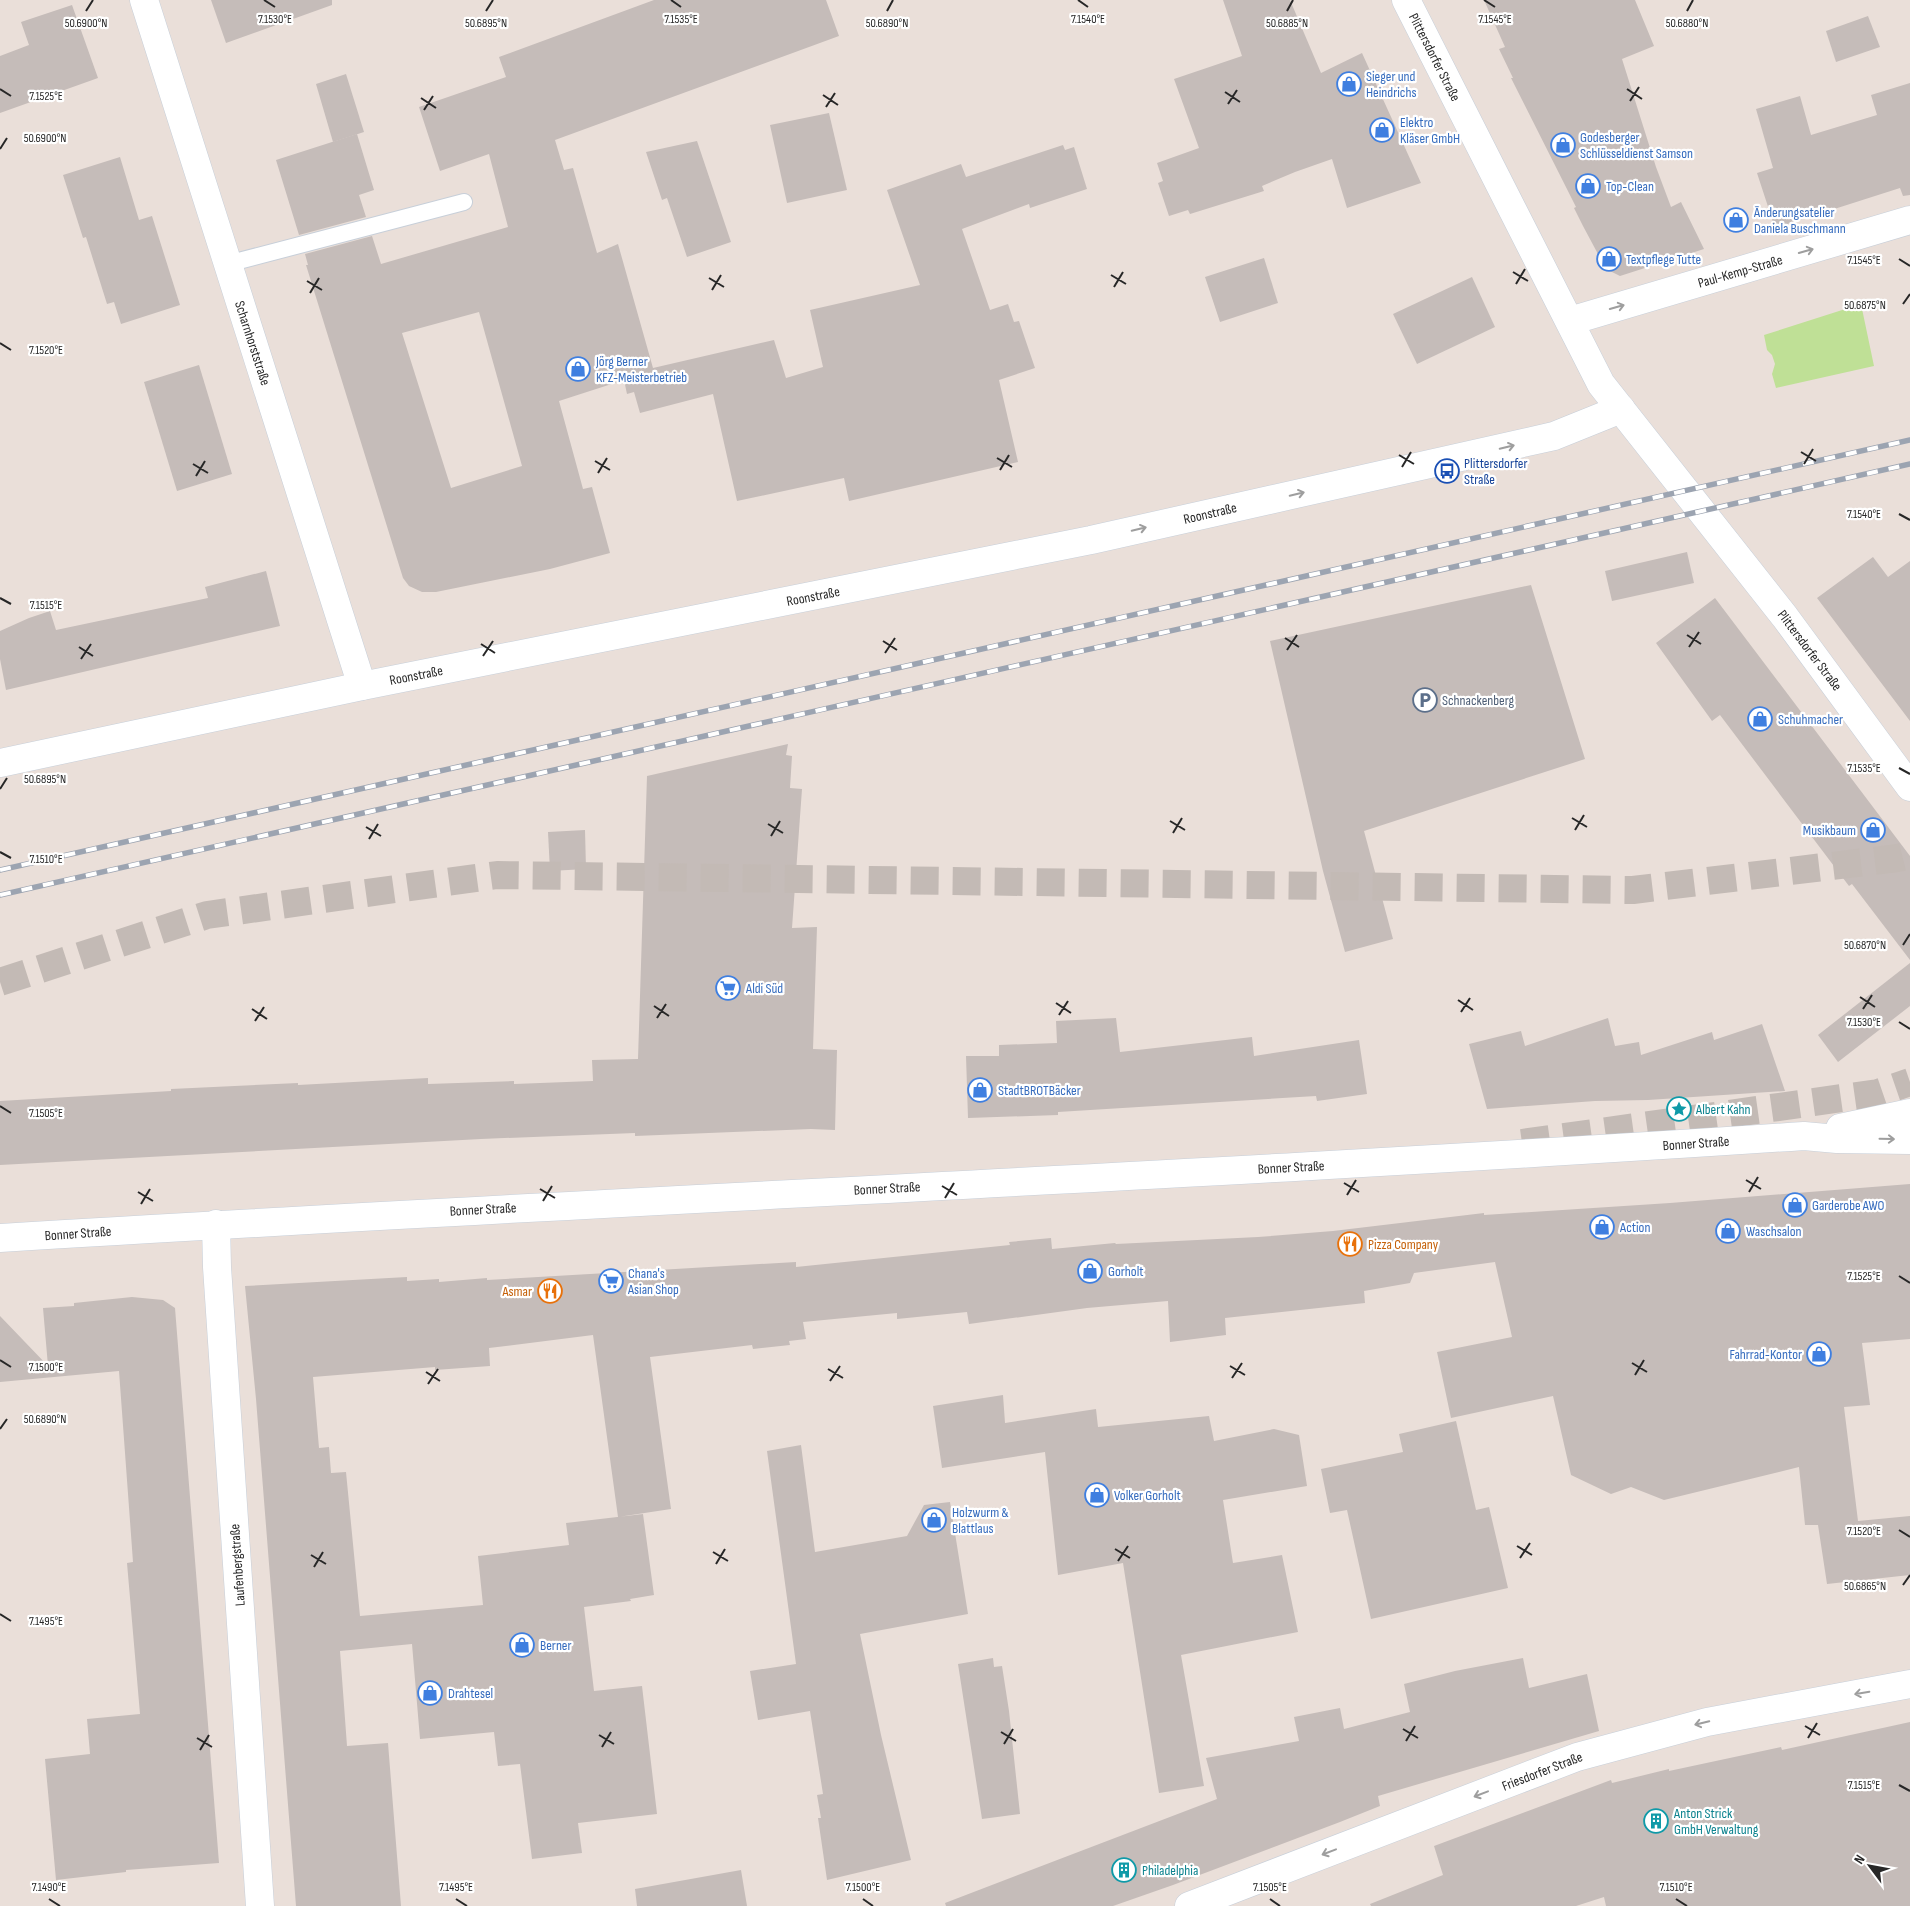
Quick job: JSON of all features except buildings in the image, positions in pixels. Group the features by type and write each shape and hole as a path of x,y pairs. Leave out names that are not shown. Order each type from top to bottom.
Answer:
{"street":[{"name":"Scharnhorststraße","path":"144,0 362,686"},
{"name":"Plittersdorfer Straße","path":"1406,0 1601,384 1785,616 1910,787"},
{"name":"Paul-Kemp-Straße","path":"1570,321 1910,220"},
{"name":"Roonstraße","path":"0,764 362,686 1091,540 1554,436 1621,409"},
{"name":"Bonner Straße","path":"0,1238 216,1224 1494,1157 1804,1136 1910,1113"},
{"name":"Bonner Straße","path":"1804,1136 1837,1139 1910,1140"},
{"name":"Laufenbergstraße","path":"216,1224 216,1267 260,1906"},
{"name":"Friesdorfer Straße","path":"1189,1906 1577,1757 1707,1722 1910,1684"}],"lane":[{"path":"227,264 464,202"}],"green space":[{"path":"1861,304 1874,366 1776,388 1772,374 1775,364 1772,355 1767,350 1764,335"}],"tunnel":[{"path":"0,982 207,915 497,875 1633,890 1910,855"},
{"path":"1522,1143 1878,1093 1910,1082"}],"railway":[{"path":"0,870 1910,440"},
{"path":"0,895 1910,464"}],"place":[{"name":"Sieger und Heindrichs","path":"1349,84"},
{"name":"Elektro Kläser GmbH","path":"1382,130"},
{"name":"Godesberger Schlüsseldienst Samson","path":"1563,145"},
{"name":"Top-Clean","path":"1588,186"},
{"name":"Änderungsatelier Daniela Buschmann","path":"1736,220"},
{"name":"Textpflege Tutte","path":"1609,259"},
{"name":"Jörg Berner KFZ-Meisterbetrieb","path":"578,369"},
{"name":"Plittersdorfer Straße","path":"1447,471"},
{"name":"Schnackenberg","path":"1425,700"},
{"name":"Schuhmacher","path":"1760,719"},
{"name":"Musikbaum","path":"1873,830"},
{"name":"Aldi Süd","path":"728,988"},
{"name":"StadtBROTBäcker","path":"980,1090"},
{"name":"Albert Kahn","path":"1679,1109"},
{"name":"Garderobe AWO","path":"1795,1205"},
{"name":"Action","path":"1602,1227"},
{"name":"Waschsalon","path":"1728,1231"},
{"name":"Pizza Company","path":"1350,1244"},
{"name":"Gorholt","path":"1090,1271"},
{"name":"Chana's Asian Shop","path":"611,1281"},
{"name":"Asmar","path":"550,1291"},
{"name":"Fahrrad-Kontor","path":"1819,1354"},
{"name":"Volker Gorholt","path":"1097,1495"},
{"name":"Holzwurm & Blattlaus","path":"934,1520"},
{"name":"Berner","path":"522,1645"},
{"name":"Drahtesel","path":"430,1693"},
{"name":"Anton Strick GmbH Verwaltung","path":"1656,1821"},
{"name":"Philadelphia","path":"1124,1870"}]}
